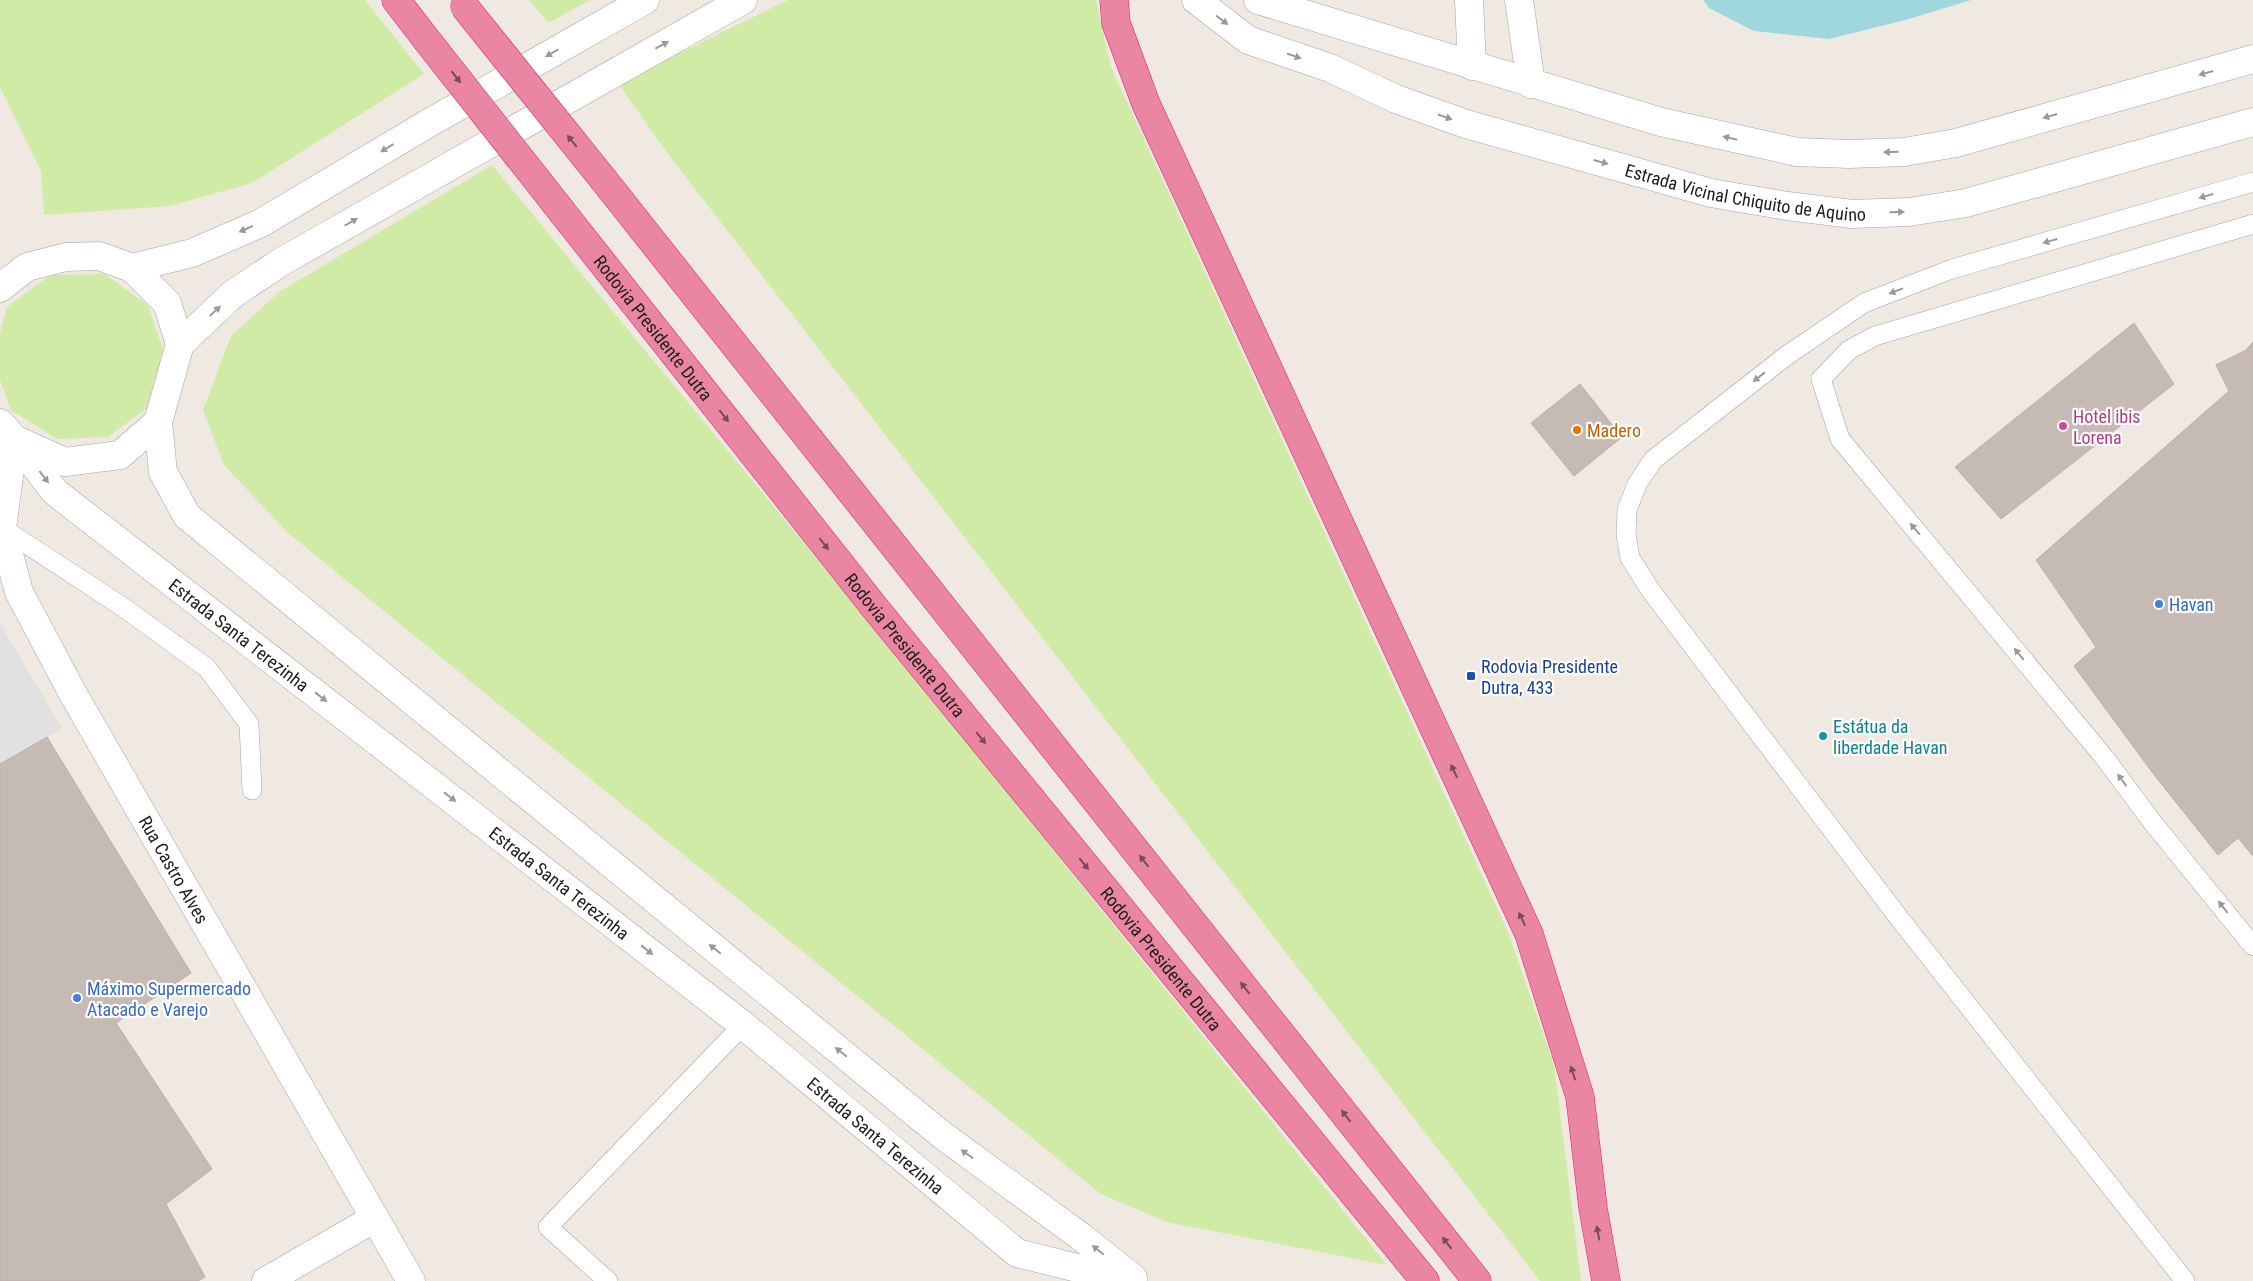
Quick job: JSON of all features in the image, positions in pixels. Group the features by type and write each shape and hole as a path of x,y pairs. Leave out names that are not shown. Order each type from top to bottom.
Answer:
{"highway":[{"name":"Rodovia Presidente Dutra","path":"396,0 875,608 1425,1281"},
{"path":"1114,0 1116,23 1146,104 1529,934 1580,1097 1593,1208 1606,1281"},
{"path":"462,3 1478,1281"}],"street":[{"path":"132,268 192,253 260,223 429,123 645,0"},
{"path":"743,0 281,262 233,294 180,344 158,422 163,472 187,516 942,1136 1080,1236 1136,1281"},
{"name":"Estrada Vicinal Chiquito de Aquino","path":"1196,0 1248,40 1330,68 1396,99 1475,127 1711,193 1852,214 1909,212 1966,202 2253,122"},
{"path":"1258,0 1661,122 1797,152 1849,154 1904,152 1956,143 2253,59"},
{"path":"1468,0 1472,66"},
{"path":"1519,0 1531,84"},
{"path":"0,288 27,267 66,257 99,256 132,268 166,303 180,344"},
{"path":"5,435 65,462 120,455 158,422"},
{"name":"Rua Castro Alves","path":"5,435 2,528 19,592 68,684 411,1281"},
{"name":"Estrada Santa Terezinha","path":"5,435 55,492 743,1025 1017,1253 1130,1281"},
{"path":"266,1281 375,1218"}],"lane":[{"path":"2185,1281 1899,918 1651,591 1630,558 1626,535 1627,510 1637,484 1653,460 1786,356 1864,303 1952,269 2253,182"},
{"path":"2253,224 1875,336 1849,350 1821,378 1840,439 2104,757 2153,823 2253,946"},
{"path":"2,528 123,607 207,668 249,724 252,790"},
{"path":"608,1281 548,1228 743,1025"}],"green space":[{"path":"0,0 365,0 424,74 252,183 170,206 44,215 41,171 0,87"},
{"path":"529,0 590,0 548,23"},
{"path":"788,0 1096,0 1111,67 1508,932 1554,1065 1581,1281 1540,1281 665,150 618,83"},
{"path":"492,165 899,658 1387,1265 1167,1222 1101,1194 288,533 224,465 203,410 231,336 279,292"},
{"path":"104,274 148,305 163,350 147,408 108,437 57,439 11,410 0,380 0,333 7,307 50,275"}],"shaded area":[{"path":"0,623 62,729 0,764"}],"water":[{"path":"1703,0 1971,0 1909,19 1829,39 1754,31 1709,8"}],"building":[{"name":"Hotel ibis Lorena","path":"2134,323 2174,384 2001,519 1955,467"},
{"name":"Havan","path":"2253,342 2253,856 2238,838 2218,855 2155,776 2074,666 2096,647 2036,560 2229,391 2216,365 2246,350"},
{"name":"Madero","path":"1580,384 1622,437 1574,476 1531,423"},
{"name":"Máximo Supermercado Atacado e Varejo","path":"47,737 191,973 116,1023 212,1169 166,1204 205,1277 198,1281 0,1281 0,764"}],"place":[{"name":"Hotel ibis Lorena","path":"2063,426"},
{"name":"Madero","path":"1577,430"},
{"name":"Havan","path":"2159,604"},
{"name":"Rodovia Presidente Dutra, 433","path":"1471,676"},
{"name":"Estátua da liberdade Havan","path":"1823,736"},
{"name":"Máximo Supermercado Atacado e Varejo","path":"77,998"}]}
